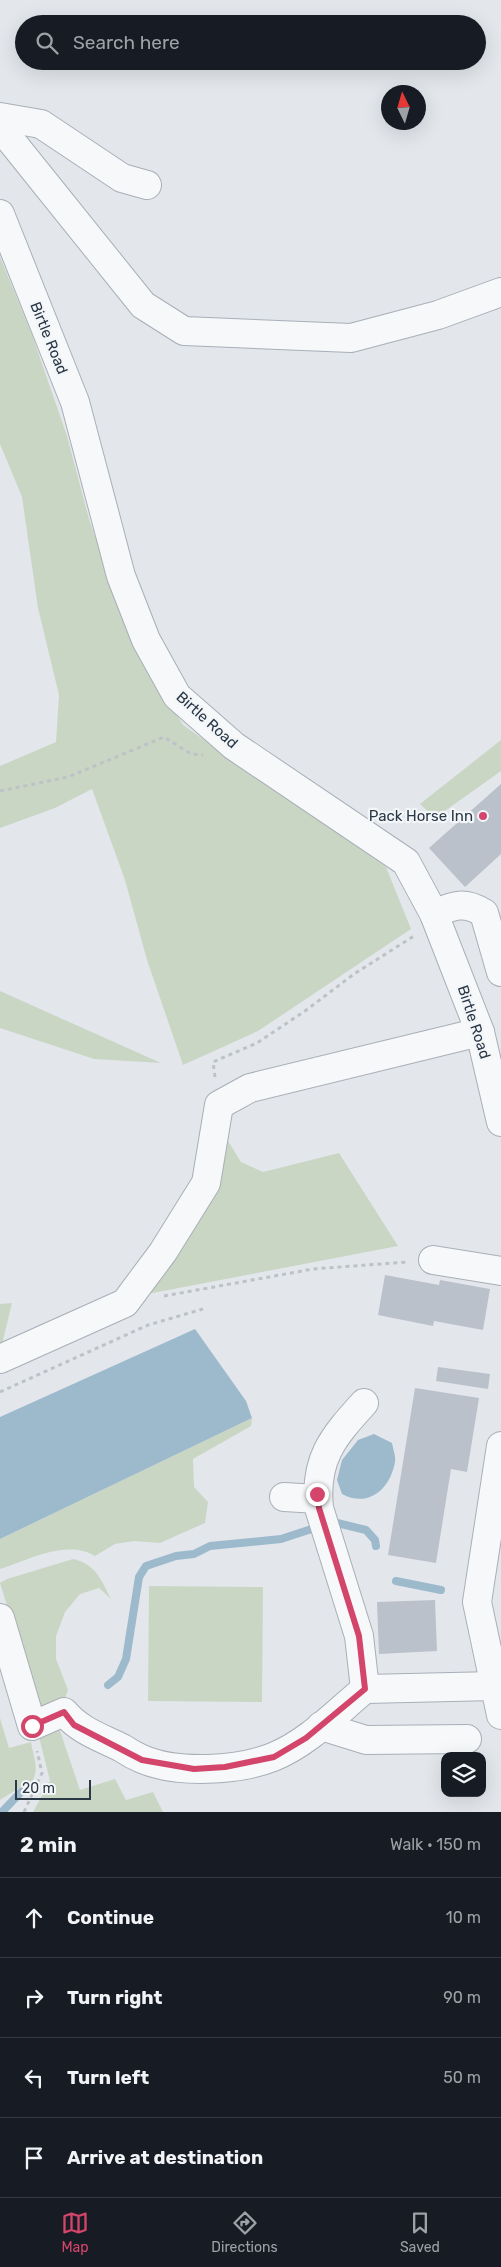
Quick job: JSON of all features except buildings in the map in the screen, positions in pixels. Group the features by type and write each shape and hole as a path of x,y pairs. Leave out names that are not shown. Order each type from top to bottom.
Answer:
{"street":[{"path":"0,117 41,124 122,178 146,185"},
{"path":"0,127 143,306 184,331 351,338 438,315 501,292"},
{"name":"Birtle Road","path":"0,214 75,402 121,576 146,640 176,696 234,746 406,862 435,917 480,1032 501,1122"},
{"path":"435,917 454,905 492,909 501,972"},
{"path":"0,1360 125,1303 163,1252 206,1183 219,1105 250,1088 480,1032"},
{"path":"433,1260 501,1271"},
{"path":"364,1403 342,1427 327,1449 318,1479 318,1504 359,1636 365,1689"},
{"path":"501,1446 477,1602 501,1715"},
{"path":"284,1497 318,1504"},
{"path":"0,1618 32,1726 64,1712 74,1725 142,1760 194,1769 225,1767 274,1757 306,1738 365,1689 495,1686"},
{"path":"321,1726 366,1740 467,1739"}],"path":[{"path":"0,791 68,777 164,737"},
{"path":"219,1105 213,1062 257,1043 305,1011 435,917"},
{"path":"125,1303 313,1269 433,1260"},
{"path":"0,1392 148,1325 203,1309"},
{"path":"24,1812 42,1774 32,1726"}],"green space":[{"path":"0,257 32,335 67,436 89,519 127,630 183,725 386,867 411,929 258,1031 183,1065 147,960 125,880 92,789 55,808 0,828 0,766 56,742 59,695 38,608 22,497 0,444"},
{"path":"501,740 501,771 435,818 420,804"},
{"path":"0,991 161,1063 94,1059 0,1028"},
{"path":"228,1141 241,1162 263,1172 339,1153 398,1246 137,1296 211,1187"},
{"path":"12,1303 0,1353 0,1304"},
{"path":"252,1418 251,1426 193,1459 194,1487 208,1502 205,1523 160,1543 134,1541 115,1544 95,1556 84,1551 60,1550 35,1556 0,1569 0,1539"},
{"path":"73,1559 87,1564 97,1574 111,1599 99,1588 80,1594 65,1612 56,1636 56,1659 68,1690 64,1701 39,1708 0,1583 7,1579"},
{"path":"149,1586 263,1587 262,1702 148,1701"},
{"path":"0,1718 9,1748 31,1742 36,1769 30,1786 24,1792 19,1788 0,1800"},
{"path":"57,1722 80,1790 115,1779 126,1800 153,1792 163,1812 33,1812 50,1781 39,1737 48,1734 45,1725"}],"water":[{"path":"195,1329 246,1401 252,1418 0,1539 0,1417"},
{"path":"374,1434 392,1443 395,1462 388,1481 376,1494 369,1497 361,1499 352,1498 342,1494 337,1480 342,1460 358,1440"}],"waterway":[{"path":"108,1685 118,1677 126,1659 139,1577 146,1566 176,1556 194,1554 210,1546 281,1539 333,1522 366,1530 375,1540 376,1546"},
{"path":"396,1581 441,1590"},
{"path":"2,1812 21,1792"}],"place":[{"name":"Pack Horse Inn","path":"483,816"}],"route":[{"path":"32,1726 64,1712 74,1725 142,1760 194,1769 225,1767 274,1757 306,1738 365,1689 359,1636 319,1508 317,1494"}]}
